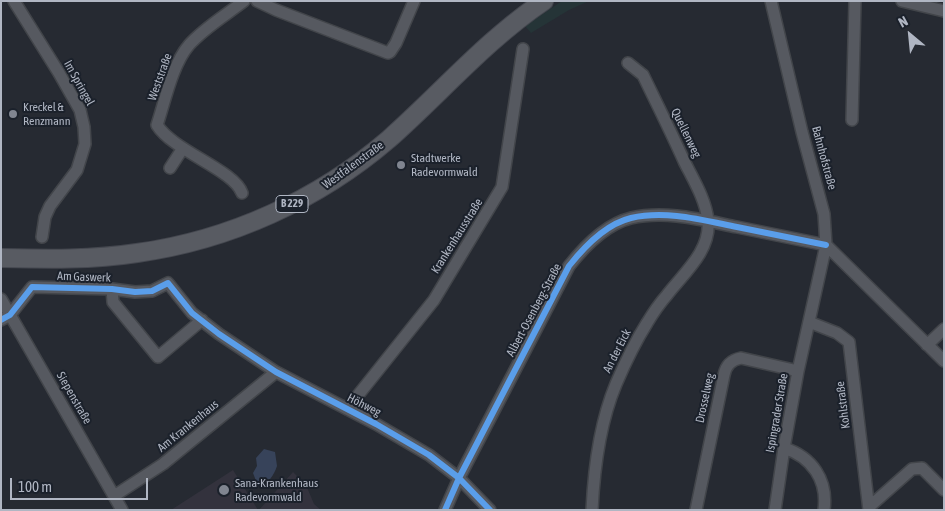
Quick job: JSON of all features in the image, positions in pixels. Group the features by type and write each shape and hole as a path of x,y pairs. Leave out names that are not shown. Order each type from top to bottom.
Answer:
{"main road":[{"name":"Westfalenstraße","path":"1,258 96,258 161,249 224,233 287,207 338,177 378,148 505,30 544,1"}],"street":[{"name":"Im Springel","path":"14,1 80,110 84,127 85,144 77,170 50,206 45,216 42,237"},
{"name":"Weststraße","path":"242,193 236,184 182,148 161,132 157,125 178,64 190,44 244,1"},
{"path":"258,1 366,46 390,52 396,43 414,1"},
{"name":"Bahnhofstraße","path":"771,1 802,132 824,214 826,245 809,322"},
{"path":"852,120 855,1"},
{"path":"902,1 924,4 944,11"},
{"name":"Krankenhausstraße","path":"348,410 434,300 502,187 523,48"},
{"name":"Quellenweg","path":"628,63 643,75 700,193 708,222"},
{"path":"170,168 182,148"},
{"name":"Albert-Osenberg-Straße","path":"445,510 459,478 569,266 582,249 598,236 630,218 663,215 826,245"},
{"name":"An der Eick","path":"592,510 593,486 600,439 616,385 648,322 666,295 700,254 708,222"},
{"path":"826,245 944,361"},
{"name":"Höhweg","path":"168,283 192,313 219,334 276,372 376,424 429,455 459,478 490,510"},
{"name":"Am Gaswerk","path":"6,318 32,287 112,289 135,292 152,291 168,283"},
{"path":"112,289 114,302 158,357 202,320"},
{"name":"Siepenstraße","path":"1,299 6,318 122,510"},
{"name":"Ispingrader Straße","path":"775,510 784,448 809,322"},
{"name":"Kohlstraße","path":"809,322 837,333 849,342 869,508"},
{"path":"927,346 944,329"},
{"name":"Drosselweg","path":"696,510 724,375 729,364 734,359 741,358 798,371"},
{"name":"Am Krankenhaus","path":"114,496 163,464 276,372"},
{"path":"784,448 802,455 813,467 823,487 824,510"},
{"path":"869,508 912,469 922,468 944,490"}],"shaded area":[{"path":"562,1 589,1 569,10 531,33 525,26"},
{"name":"Sana-Krankenhaus Radevormwald","path":"233,470 258,510 171,510"},
{"name":"Sana-Krankenhaus Radevormwald","path":"293,472 306,485 314,504 321,510 259,510"}],"water":[{"path":"264,449 275,452 277,466 270,479 265,484 258,486 253,473 257,466 256,458"}],"cycle path":[{"path":"445,510 459,478 569,266 604,231 613,225 631,218 671,215 826,245"},
{"path":"1,320 10,315 32,287 112,289 135,292 152,291 168,283 192,313 219,334 276,372 376,424 429,455 459,478 490,510"}],"place":[{"name":"Kreckel & Renzmann","path":"13,114"},
{"name":"Stadtwerke Radevormwald","path":"401,165"},
{"name":"Sana-Krankenhaus Radevormwald","path":"224,490"}]}
